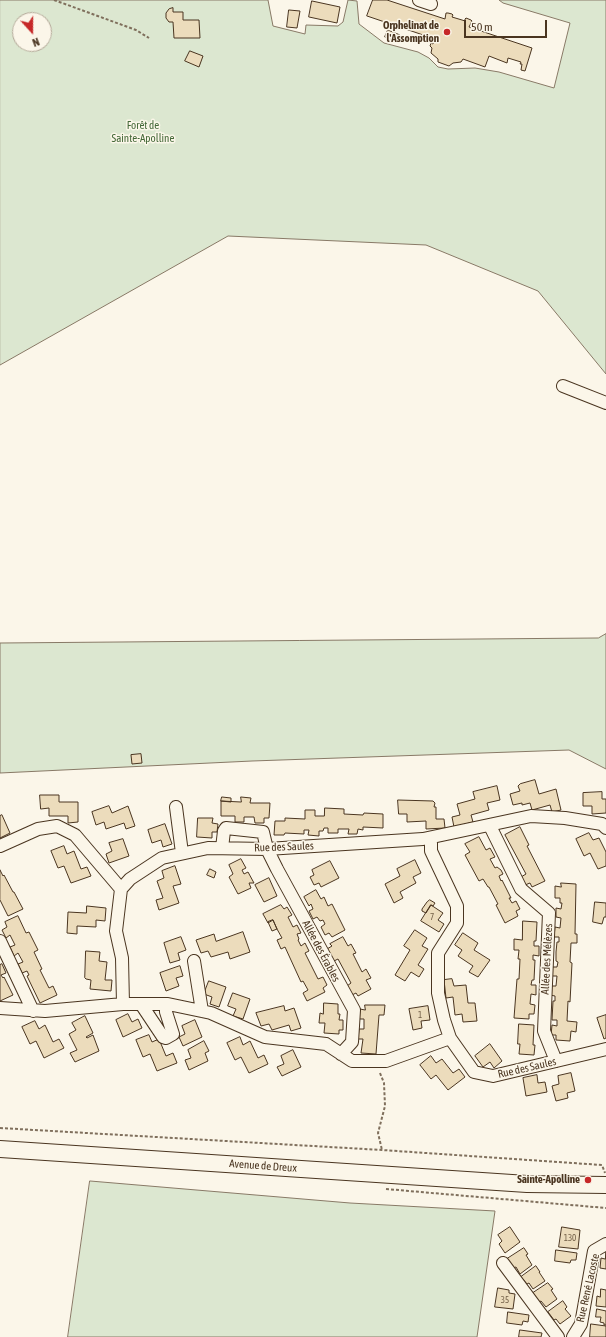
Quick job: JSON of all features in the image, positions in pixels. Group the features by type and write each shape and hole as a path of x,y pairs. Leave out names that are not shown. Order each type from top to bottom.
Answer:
{"main road":[{"name":"Avenue de Dreux","path":"0,1148 527,1184 606,1185"},
{"name":"Avenue de Dreux","path":"527,1184 606,1194"}],"street":[{"path":"419,0 431,4"},
{"path":"563,386 606,403"},
{"path":"176,807 182,853"},
{"name":"Rue des Saules","path":"121,889 130,879 162,858 208,848 268,849 432,838 531,816 565,818 602,824 606,828"},
{"path":"0,846 38,829 57,826 75,835 121,889 116,931 122,958 123,1004"},
{"name":"Allée des Mélèzes","path":"490,826 520,889 549,913 544,1031 556,1061"},
{"name":"Allée des Érables","path":"222,848 224,831 226,828 262,831 268,849 354,1010 352,1042 341,1054"},
{"name":"Rue des Saules","path":"432,838 431,851 457,906 457,923 438,954 438,993 450,1038 474,1072 493,1076 606,1049"},
{"path":"0,941 33,1010"},
{"path":"194,961 202,1011"},
{"path":"0,1008 45,1011 123,1004 168,1004 210,1013 264,1037 326,1044 352,1060 386,1061 450,1038"},
{"path":"141,1004 166,1038 173,1034 166,1012 168,1004"},
{"name":"Rue René Lacoste","path":"573,1337 581,1324 594,1251 606,1244"},
{"path":"503,1263 558,1337"}],"path":[{"path":"54,0 136,30 149,38"},
{"path":"375,1061 384,1083 385,1106 378,1132 382,1150"},
{"path":"0,1128 382,1150 602,1165"}],"green space":[{"name":"Forêt de Sainte-Apolline","path":"0,0 268,0 273,26 305,34 306,25 338,26 343,22 348,0 357,1 359,24 384,43 418,52 429,58 438,67 448,69 475,68 499,72 554,88 570,23 503,3 499,0 606,0 606,374 538,291 426,245 228,236 0,365"},
{"path":"606,634 606,769 569,750 252,761 0,773 0,643 598,638"},
{"path":"90,1181 350,1203 495,1211 477,1337 68,1337"}],"building":[{"name":"Orphelinat de l'Assomption","path":"373,0 387,0 445,19 446,13 452,14 452,17 465,21 466,18 472,21 469,27 532,48 525,71 521,70 521,62 508,58 507,63 489,56 485,67 463,59 461,62 453,63 449,66 438,62 438,59 431,53 432,48 430,46 431,43 433,44 435,39 367,16"},
{"path":"312,1 340,7 337,23 309,17"},
{"path":"173,8 173,12 183,12 183,20 199,20 200,38 174,38 173,22 169,22 166,18 166,13 169,9"},
{"path":"289,10 300,11 297,28 287,27"},
{"path":"388,30 400,35 397,42 385,37"},
{"path":"190,51 203,56 199,67 185,61"},
{"path":"141,754 142,763 132,764 131,755"},
{"path":"535,780 539,794 556,789 561,810 552,812 550,805 532,810 530,803 513,805 510,794 520,791 518,786 520,784"},
{"path":"497,786 500,800 487,803 489,810 471,815 473,822 454,827 452,817 460,815 457,804 475,799 473,792"},
{"path":"602,792 602,799 606,799 606,813 592,814 592,806 583,806 583,793"},
{"path":"40,795 59,795 59,802 78,802 78,822 68,823 68,816 49,816 49,808 41,809"},
{"path":"222,797 231,798 231,802 221,801"},
{"path":"241,797 251,798 250,803 270,803 269,818 264,818 264,823 255,823 254,817 244,817 244,822 235,822 235,816 221,816 221,801 241,802"},
{"path":"398,800 433,801 435,803 434,807 436,807 436,819 444,819 445,828 426,829 426,821 407,822 407,814 399,814"},
{"path":"109,806 112,813 128,806 135,826 126,829 124,823 106,829 104,822 96,825 92,812"},
{"path":"325,808 344,809 344,814 383,814 383,828 363,827 363,830 358,829 357,834 348,834 349,829 338,829 338,833 328,833 328,828 324,828 323,831 319,831 319,836 308,835 309,830 304,830 304,834 285,833 284,835 274,835 275,821 285,821 285,818 305,819 305,810 315,810 315,816 324,816"},
{"path":"2,815 10,833 0,838 0,816"},
{"path":"198,818 213,818 212,823 218,824 217,832 212,832 212,838 197,837"},
{"path":"165,824 172,844 163,847 161,840 152,843 148,830"},
{"path":"520,827 529,845 527,846 545,881 532,887 530,883 525,885 521,877 526,874 505,835"},
{"path":"589,833 593,840 599,838 606,852 606,866 598,869 590,853 584,856 576,839"},
{"path":"479,837 486,850 490,848 495,857 490,859 495,868 497,867 501,870 503,874 499,876 511,898 509,898 512,903 516,901 520,909 516,911 518,916 505,923 496,905 498,904 489,887 483,879 479,881 465,855 470,852 465,844"},
{"path":"123,839 129,856 109,863 106,854 112,851 109,843"},
{"path":"64,846 67,854 74,851 81,869 87,867 91,876 71,883 64,866 58,868 51,851"},
{"path":"241,859 246,868 242,870 244,874 248,872 254,883 249,883 251,888 238,894 229,877 233,874 229,865"},
{"path":"415,860 421,873 413,877 416,883 400,892 403,898 394,903 385,884 400,876 397,869"},
{"path":"330,861 339,878 321,887 319,883 314,885 310,877 314,875 312,870"},
{"path":"175,866 181,884 173,886 179,903 159,910 156,900 163,898 157,881 164,878 162,871"},
{"path":"210,869 216,872 214,878 207,875"},
{"path":"0,870 23,909 8,916 0,900"},
{"path":"269,878 277,896 264,902 255,885"},
{"path":"561,883 576,884 575,934 577,934 577,943 571,943 570,962 572,963 570,1002 568,1001 567,1021 577,1022 576,1032 571,1031 570,1041 556,1040 556,1035 551,1035 552,1025 557,1026 557,1020 552,1020 553,1001 555,1001 555,996 550,995 551,986 556,986 557,976 552,976 552,967 557,967 558,962 556,961 556,952 559,937 554,937 555,927 560,928 561,918 556,917 556,908 561,909 562,903 560,903 560,898 555,898 555,886 561,887"},
{"path":"316,890 321,899 324,897 328,906 332,904 345,930 332,937 329,933 325,935 321,927 325,924 323,920 320,921 317,917 313,919 309,911 313,909 311,904 309,906 304,897"},
{"path":"430,900 435,903 433,906 431,905 426,913 422,911 427,902"},
{"path":"595,902 606,903 606,917 604,917 602,924 593,922"},
{"path":"281,905 284,909 287,907 292,915 288,917 293,927 297,925 301,933 297,934 298,940 301,946 305,943 309,951 305,953 318,979 323,977 327,985 323,988 325,992 307,1001 303,993 308,990 303,981 301,982 285,947 281,949 277,940 282,938 273,920 268,923 263,914"},
{"path":"431,905 443,913 438,920 444,924 439,932 421,921"},
{"path":"87,906 106,908 105,921 96,920 96,927 77,926 77,934 67,933 68,912 86,913"},
{"path":"18,916 26,933 29,932 38,950 34,952 42,969 40,970 49,988 53,986 57,995 40,1003 27,976 29,975 27,971 22,973 18,964 23,962 18,953 14,956 10,947 15,945 10,935 6,938 2,930 7,927 5,922"},
{"path":"273,920 277,929 272,931 268,922"},
{"path":"523,921 537,922 536,941 534,941 534,946 539,946 539,956 533,955 533,960 535,960 534,980 532,980 531,985 536,985 536,995 531,994 530,1004 535,1005 534,1014 529,1014 529,1019 514,1018 520,959 518,959 519,950 514,950 514,939 522,940"},
{"path":"415,930 427,938 422,946 428,949 418,965 424,969 419,977 411,972 405,981 395,975 410,950 404,946"},
{"path":"243,932 250,952 230,959 228,952 211,957 208,951 201,953 196,940 214,934 216,941"},
{"path":"463,933 478,943 474,950 490,960 478,977 469,972 473,966 458,956 462,950 455,945"},
{"path":"181,937 186,950 178,953 180,960 170,963 164,943"},
{"path":"343,937 348,946 351,944 356,953 353,954 362,972 366,969 371,978 366,980 371,989 358,996 356,993 352,995 347,986 351,983 338,959 334,961 327,949 332,946 330,944"},
{"path":"86,951 100,952 99,961 107,962 105,980 112,980 111,991 90,989 91,980 85,978"},
{"path":"2,964 6,973 1,975 3,978 4,977 13,995 0,1001 0,965"},
{"path":"180,966 183,976 176,978 179,986 166,991 160,973"},
{"path":"452,979 454,986 466,985 468,1003 475,1003 477,1021 463,1022 462,1014 455,1015 453,997 446,998 444,980"},
{"path":"209,981 226,987 219,1007 210,1004 212,997 204,994"},
{"path":"233,993 250,999 243,1019 233,1016 236,1009 228,1006"},
{"path":"324,1003 338,1004 338,1014 340,1014 339,1020 343,1020 343,1030 339,1030 339,1034 324,1033 325,1023 319,1023 320,1013 323,1014"},
{"path":"365,1005 385,1005 384,1015 379,1015 376,1054 361,1053 363,1039 358,1039 359,1029 364,1029 364,1019 359,1019 360,1009 365,1010"},
{"path":"284,1006 285,1011 294,1008 301,1028 291,1031 289,1025 272,1030 269,1024 261,1026 256,1013"},
{"path":"428,1006 430,1020 421,1021 422,1028 413,1030 409,1009"},
{"path":"128,1014 132,1022 138,1019 142,1028 123,1037 116,1020"},
{"path":"606,1015 606,1038 604,1039 597,1018"},
{"path":"85,1016 93,1033 86,1037 87,1038 93,1035 99,1051 75,1062 70,1053 77,1050 69,1034 76,1030 72,1023"},
{"path":"195,1020 202,1037 183,1046 179,1037 185,1034 182,1026"},
{"path":"35,1021 39,1029 45,1025 53,1042 59,1039 64,1048 44,1058 36,1041 30,1044 22,1027"},
{"path":"519,1024 534,1025 534,1055 519,1054"},
{"path":"149,1035 152,1042 159,1039 166,1056 173,1053 177,1063 157,1071 150,1054 143,1057 136,1040"},
{"path":"240,1037 243,1045 250,1041 258,1058 264,1055 268,1064 249,1073 241,1057 235,1060 227,1043"},
{"path":"204,1041 209,1051 205,1053 208,1061 189,1070 185,1060 191,1058 188,1050"},
{"path":"490,1044 502,1061 494,1068 490,1062 483,1067 475,1056"},
{"path":"293,1050 301,1067 282,1076 277,1067 284,1064 281,1056"},
{"path":"431,1056 436,1063 442,1059 453,1073 459,1069 465,1077 448,1090 436,1075 431,1079 420,1065"},
{"path":"571,1073 575,1091 567,1093 568,1098 556,1101 552,1086 559,1084 558,1076"},
{"path":"537,1075 538,1083 545,1082 547,1092 526,1096 523,1078"},
{"path":"510,1227 520,1242 505,1253 499,1244 502,1241 498,1235"},
{"path":"562,1227 580,1230 578,1249 559,1247"},
{"path":"524,1248 532,1265 520,1274 516,1267 513,1268 507,1259"},
{"path":"556,1250 577,1253 576,1260 571,1260 570,1263 555,1261"},
{"path":"606,1251 606,1269 600,1268 601,1258 605,1259"},
{"path":"536,1266 545,1281 533,1289 529,1283 527,1284 521,1277"},
{"path":"548,1283 553,1289 551,1290 557,1299 546,1307 541,1301 539,1302 533,1293"},
{"path":"498,1288 509,1290 509,1293 515,1294 513,1309 495,1307"},
{"path":"601,1289 606,1290 606,1307 596,1306 597,1296 600,1297"},
{"path":"563,1301 567,1307 565,1309 571,1316 560,1324 556,1319 554,1320 548,1312"},
{"path":"597,1309 606,1311 606,1325 600,1322 601,1317 596,1317"},
{"path":"508,1312 529,1315 528,1322 523,1321 522,1325 507,1323"},
{"path":"591,1324 606,1326 606,1337 590,1337"},
{"path":"520,1330 542,1333 541,1337 519,1337"}],"place":[{"name":"Orphelinat de l'Assomption","path":"447,32"},
{"name":"Sainte-Apolline","path":"588,1180"}]}
